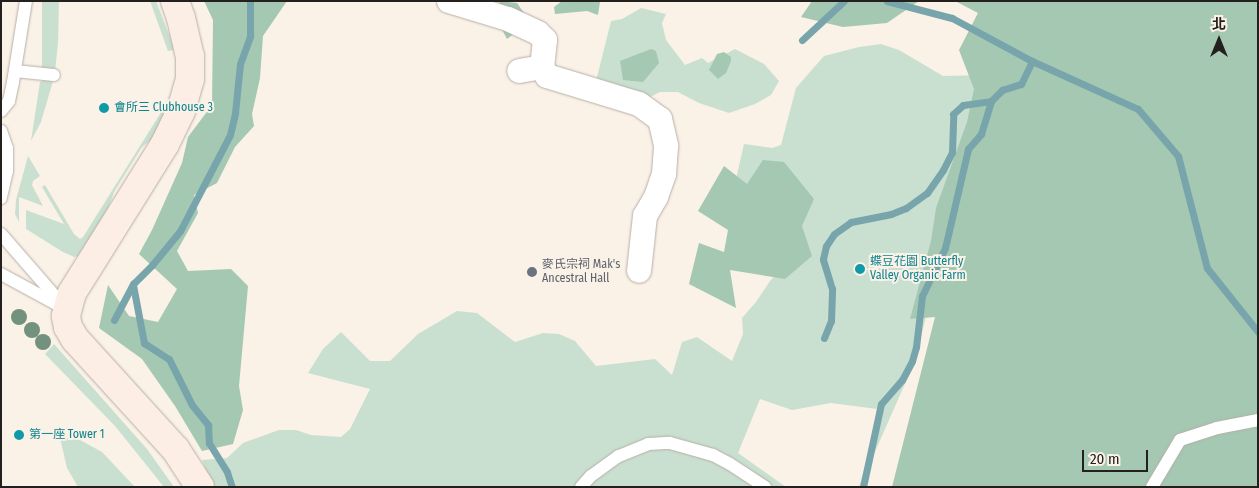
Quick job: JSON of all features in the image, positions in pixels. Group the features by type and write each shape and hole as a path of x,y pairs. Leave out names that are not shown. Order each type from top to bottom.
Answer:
{"street":[{"path":"175,1 190,56 190,79 181,112 165,144 72,293 67,310 68,326 75,339 176,450 200,487"},
{"path":"449,1 508,19 538,33 546,40 542,67 547,76 639,104 660,119 666,146 664,174 656,197 645,216 639,271"},
{"path":"519,70 542,67"}],"lane":[{"path":"1,111 9,101 26,1"},
{"path":"15,71 54,75"},
{"path":"1,131 7,148 7,172 1,198"},
{"path":"1,234 67,310"},
{"path":"1,274 67,310"},
{"path":"1152,487 1180,440 1217,428 1258,420"},
{"path":"581,487 591,476 619,456 648,444 670,443 713,455 765,487"}],"green space":[{"path":"42,1 59,1 55,72 42,68"},
{"path":"150,1 156,1 175,50 168,51"},
{"path":"204,1 287,1 263,36 260,78 252,114 254,126 235,147 217,183 194,195 198,213 177,251 188,271 231,269 248,286 239,386 243,410 233,444 202,451 175,406 142,359 99,328 108,285 129,316 158,322 177,289 139,254 152,230 182,163 188,137 212,105 213,20"},
{"path":"500,1 517,3 530,22 507,39 495,16"},
{"path":"562,1 600,2 598,15 587,11 555,14 554,7"},
{"path":"812,1 919,1 887,23 843,27 801,17"},
{"path":"955,1 1258,1 1258,487 892,487 935,317 910,319 931,241 936,208 967,122 974,89 959,50 978,13"},
{"path":"641,8 666,14 662,23 666,40 685,65 702,58 708,63 735,49 764,64 779,81 771,95 755,104 729,113 699,103 678,92 660,92 648,98 594,89 611,21 622,19"},
{"name":"蝶豆花園 Butterfly Valley Organic Farm","path":"881,44 899,50 943,76 986,75 915,361 870,463 865,487 859,487 869,453 877,409 831,403 792,410 760,399 738,453 786,487 213,487 202,460 227,458 243,443 279,430 296,430 311,435 341,437 350,429 370,389 308,373 323,349 341,332 370,361 390,361 418,334 457,311 477,313 515,342 543,333 559,334 575,341 596,366 655,359 672,375 682,342 697,337 732,361 743,334 742,318 756,302 770,281 799,250 725,254 736,179 744,144 772,148 781,145 796,88 824,56 859,47"},
{"path":"651,49 656,51 659,63 643,82 623,80 620,61"},
{"path":"724,52 731,57 731,61 726,73 718,79 709,70 717,54"},
{"path":"43,80 53,81 41,122 31,141 40,82"},
{"path":"175,90 166,117 151,140 142,147 114,192 107,212 78,256 74,257 63,252 26,229 26,210 64,224 42,187 45,185 74,234 80,239 83,237"},
{"path":"28,156 40,176 33,181 32,185 43,206 19,197 19,222 15,214 16,200"},
{"path":"763,160 784,162 814,199 802,226 812,256 785,279 730,270 736,308 689,284 699,243 724,252 728,230 698,211 724,166 747,184"},
{"path":"54,344 147,449 174,487 164,487 115,426 45,354"},
{"path":"60,438 80,440 102,452 135,487 78,487 67,468"}],"waterway":[{"path":"114,320 133,284 152,265 180,231 230,135 235,113 240,64 250,36 250,1"},
{"path":"802,40 844,1"},
{"path":"887,1 952,18 1032,61 1138,109 1178,156 1207,268 1258,332"},
{"path":"863,487 881,404 902,380 912,361 916,347 922,296 945,248 968,149 981,134 991,101 1002,90 1021,84 1032,61"},
{"path":"824,338 831,321 832,289 823,259 826,246 834,234 851,222 891,214 906,208 927,193 943,170 952,152 953,114 963,105 991,101"},
{"path":"133,285 144,343 169,359 192,405 208,425 209,443 227,472 232,487"}],"place":[{"name":"會所三 Clubhouse 3","path":"104,108"},
{"name":"蝶豆花園 Butterfly Valley Organic Farm","path":"860,269"},
{"name":"麥氏宗祠 Mak's Ancestral Hall","path":"532,272"},
{"name":"第一座 Tower 1","path":"19,435"}]}
